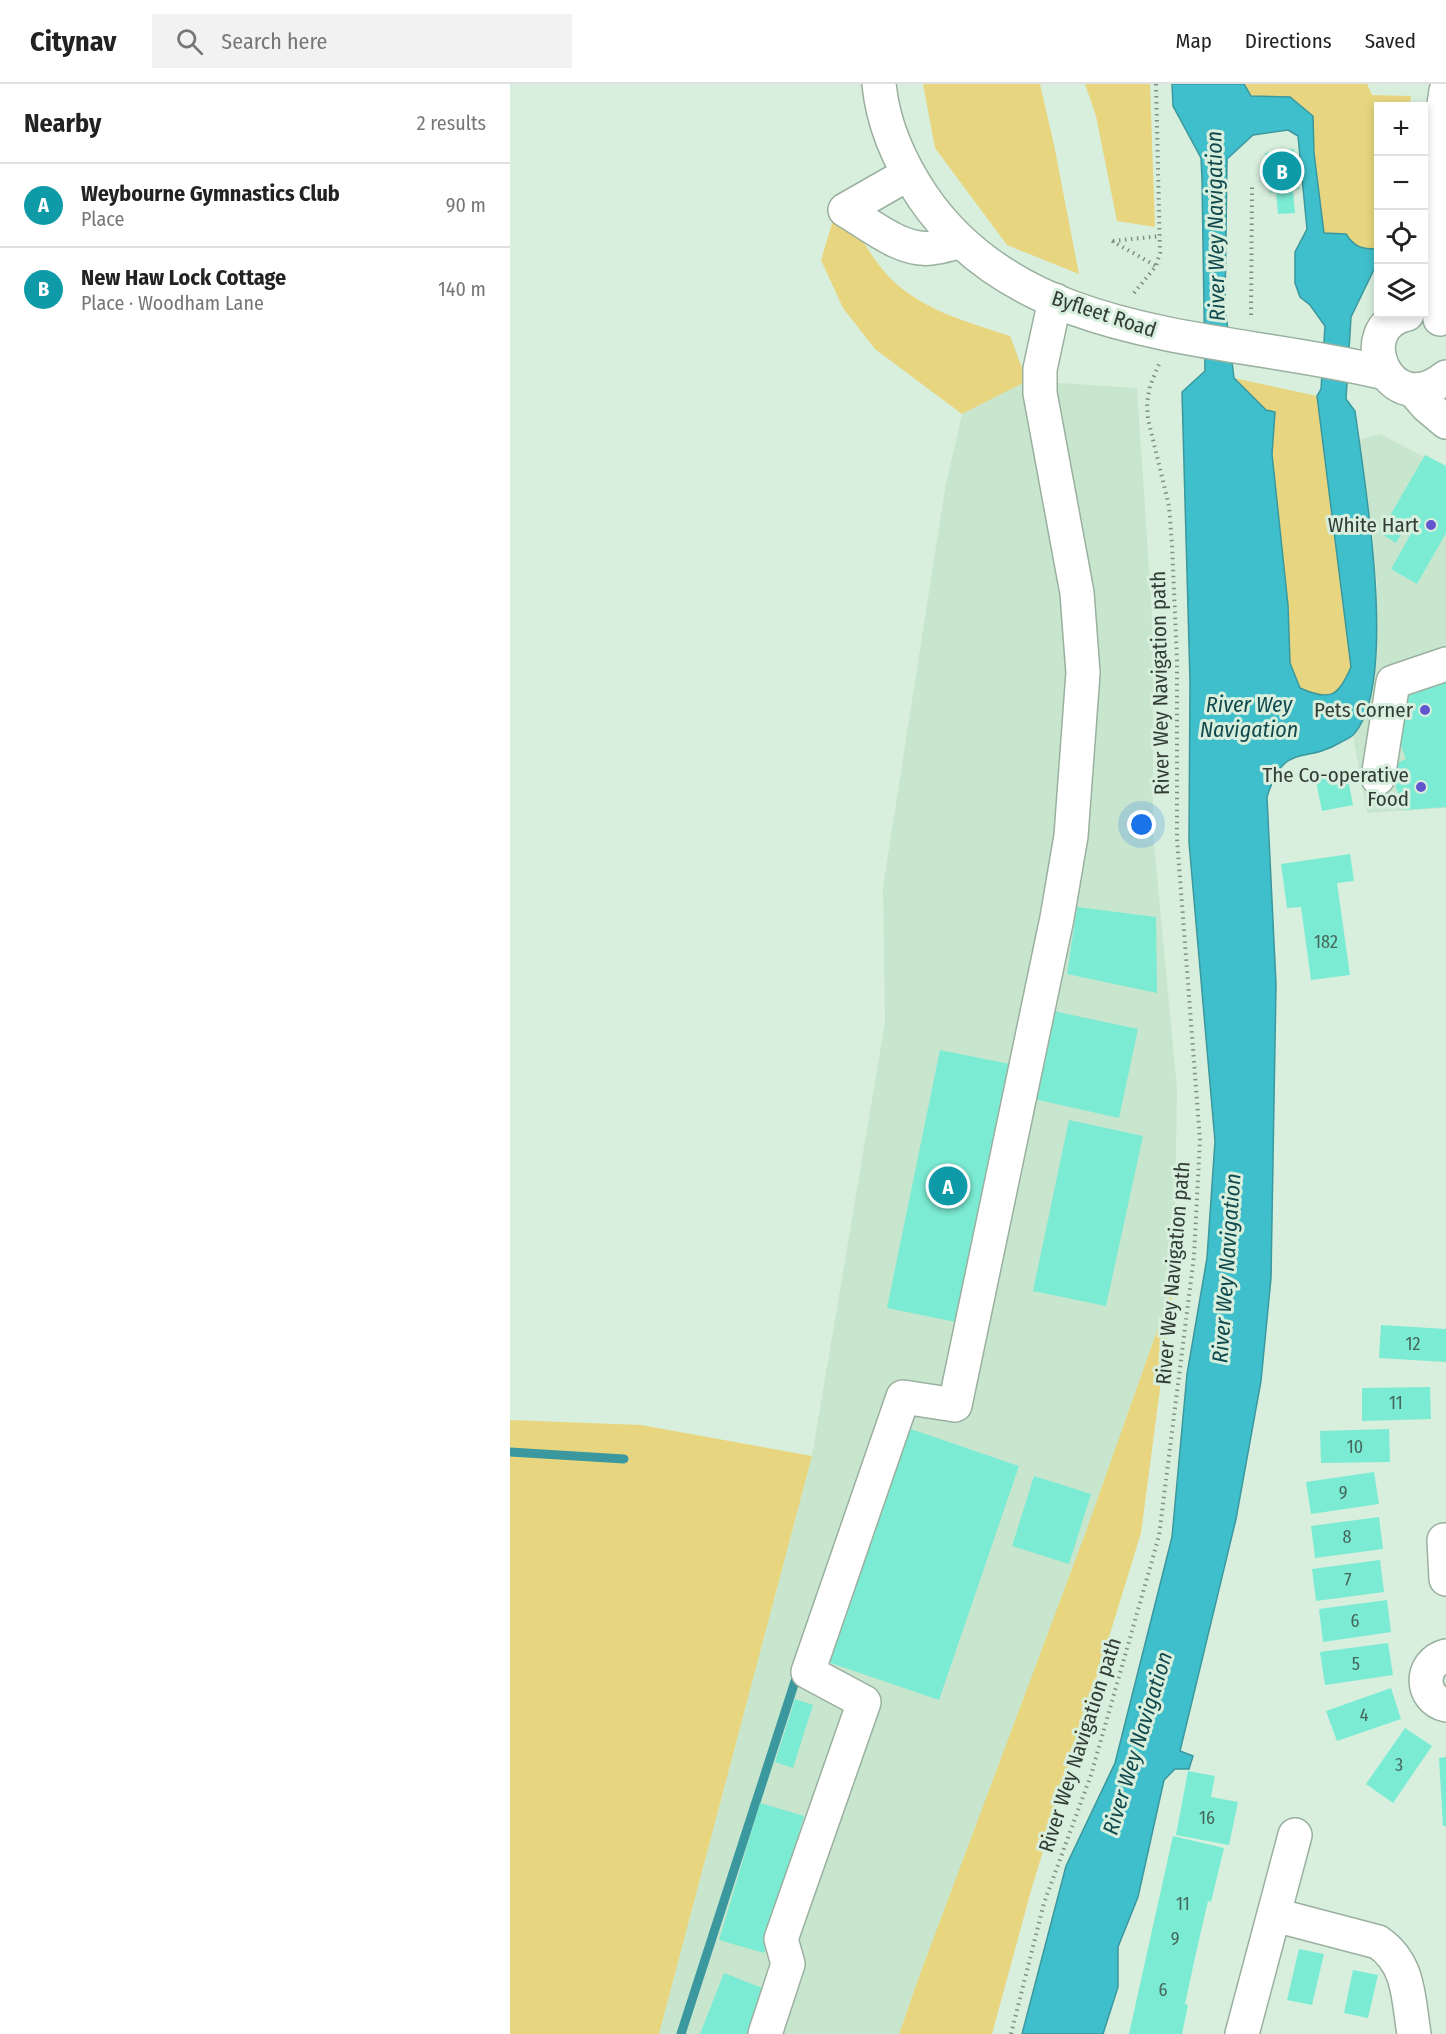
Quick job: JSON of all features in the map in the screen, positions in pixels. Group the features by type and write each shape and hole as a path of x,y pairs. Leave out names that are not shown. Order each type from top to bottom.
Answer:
{"main road":[{"name":"Byfleet Road","path":"879,84 881,103 891,138 908,174 935,214 960,242 988,265 1026,287 1155,342 1299,355 1402,337"},
{"path":"1445,105 1434,169 1433,235 1402,337 1427,406 1446,422"},
{"path":"908,174 845,210 887,237 905,244 929,249 960,242"},
{"path":"765,2034 788,1964 781,1939 864,1702 808,1672 903,1397 955,1405 1057,918 1071,836 1083,673 1077,593 1040,393 1040,369 1055,300"},
{"path":"1402,337 1425,389 1436,385 1446,377"},
{"path":"1378,778 1393,682 1446,664"},
{"path":"1444,1540 1446,1579"},
{"path":"1446,1656 1429,1667 1426,1684 1433,1699 1446,1706"},
{"path":"1242,2034 1295,1835"},
{"path":"1275,1915 1378,1942 1390,1950 1404,1974 1414,2034"}],"path":[{"path":"1142,284 1156,266 1160,253 1156,84"},
{"path":"1251,321 1252,186"},
{"path":"1156,266 1112,241 1161,236"},
{"name":"River Wey Navigation path","path":"1011,2034 1044,1903 1091,1775 1159,1536 1194,1256 1200,1140 1177,839 1177,662 1172,544 1169,506 1148,419 1147,404 1155,342"}],"shaded area":[{"path":"923,84 1040,84 1079,274 1007,245 935,148"},
{"path":"1085,84 1150,84 1155,227 1117,221 1096,116"},
{"path":"1244,84 1367,84 1372,95 1411,96 1410,102 1374,102 1374,249 1359,247 1345,234 1324,233 1314,153 1313,116 1251,96"},
{"path":"845,210 876,261 903,289 919,300 954,317 1010,336 1027,381 962,414 875,349 843,308 821,260 834,217"},
{"path":"1234,378 1317,396 1351,667 1342,684 1332,694 1319,695 1300,688 1290,663 1288,605 1272,454 1274,412 1266,410"},
{"path":"1027,381 1137,388 1153,628 1153,833 1177,1089 1174,1283 1085,1534 899,2034 659,2034 812,1456 885,1022 883,887 945,489 962,414"},
{"path":"1380,434 1446,468 1446,808 1367,813 1353,736 1366,713 1376,657 1377,584 1359,440"},
{"path":"1174,1283 1141,1533 1032,1887 992,2034 899,2034 1085,1534"},
{"path":"510,1420 641,1425 812,1456 659,2034 510,2034"}],"water":[{"name":"River Wey Navigation","path":"1172,84 1244,84 1251,96 1290,97 1313,116 1314,153 1324,233 1346,234 1359,247 1374,249 1374,269 1351,317 1346,399 1355,411 1371,530 1377,628 1374,673 1367,709 1353,735 1327,749 1288,761 1274,779 1267,797 1276,984 1271,1278 1261,1381 1236,1519 1180,1751 1193,1756 1189,1769 1175,1769 1164,1780 1138,1897 1118,1947 1118,1987 1103,2034 1022,2034 1066,1866 1115,1763 1172,1537 1187,1374 1207,1258 1215,1141 1189,842 1190,681 1182,392 1205,371 1201,158 1173,106","holes":["1288,130 1298,136 1307,229 1295,252 1295,283 1300,297 1310,305 1325,326 1321,389 1317,396 1351,667 1337,690 1326,695 1319,695 1300,688 1290,663 1288,605 1272,454 1275,412 1266,410 1234,378 1225,306 1227,159 1253,135"]}],"building":[{"path":"1294,149 1299,189 1293,190 1295,213 1278,214 1276,192 1270,193 1265,153"},
{"name":"White Hart","path":"1425,455 1446,466 1446,533 1417,584 1391,569 1420,518 1413,514 1396,543 1380,533"},
{"path":"1446,671 1446,807 1404,810 1389,767 1406,759 1398,737 1409,683"},
{"path":"1346,769 1353,805 1322,811 1315,776"},
{"path":"1350,854 1354,881 1337,883 1350,975 1311,980 1301,907 1287,908 1281,864"},
{"path":"1077,907 1156,917 1157,993 1067,974"},
{"path":"1053,1011 1138,1029 1119,1118 1034,1099"},
{"path":"940,1050 1010,1064 956,1322 887,1308"},
{"path":"1069,1120 1143,1136 1106,1306 1033,1291"},
{"path":"1381,1325 1446,1329 1446,1362 1379,1358"},
{"path":"1430,1387 1431,1419 1362,1421 1362,1388"},
{"path":"902,1426 1019,1466 939,1700 822,1660"},
{"path":"1389,1429 1390,1462 1321,1463 1320,1431"},
{"path":"1374,1472 1379,1504 1311,1514 1306,1482"},
{"path":"1034,1476 1091,1494 1069,1564 1012,1546"},
{"path":"1379,1517 1383,1549 1315,1558 1311,1526"},
{"path":"1380,1560 1384,1592 1316,1601 1312,1569"},
{"path":"1387,1600 1391,1632 1323,1642 1319,1609"},
{"path":"1388,1643 1393,1675 1325,1685 1320,1652"},
{"path":"1391,1688 1401,1719 1337,1741 1326,1711"},
{"path":"795,1699 813,1705 793,1768 775,1762"},
{"path":"1405,1728 1432,1746 1393,1803 1366,1784"},
{"path":"1446,1757 1446,1826 1443,1826 1439,1758"},
{"path":"1188,1771 1215,1776 1211,1797 1238,1802 1229,1845 1176,1835"},
{"path":"760,1803 804,1816 764,1953 719,1940"},
{"path":"1173,1836 1224,1848 1211,1902 1208,1901 1196,1953 1185,2004 1188,2005 1182,2034 1129,2034"},
{"path":"1299,1949 1324,1954 1312,2005 1287,2000"},
{"path":"1353,1970 1378,1975 1368,2018 1344,2013"},
{"path":"724,1973 767,1990 750,2034 700,2034"}],"waterway":[{"path":"510,1452 624,1459"},
{"path":"681,2034 798,1672"}],"place":[{"name":"New Haw Lock Cottage","path":"1282,171"},
{"name":"White Hart","path":"1431,525"},
{"name":"Pets Corner","path":"1425,710"},
{"name":"The Co-operative Food","path":"1421,787"},
{"name":"Weybourne Gymnastics Club","path":"948,1186"}]}
